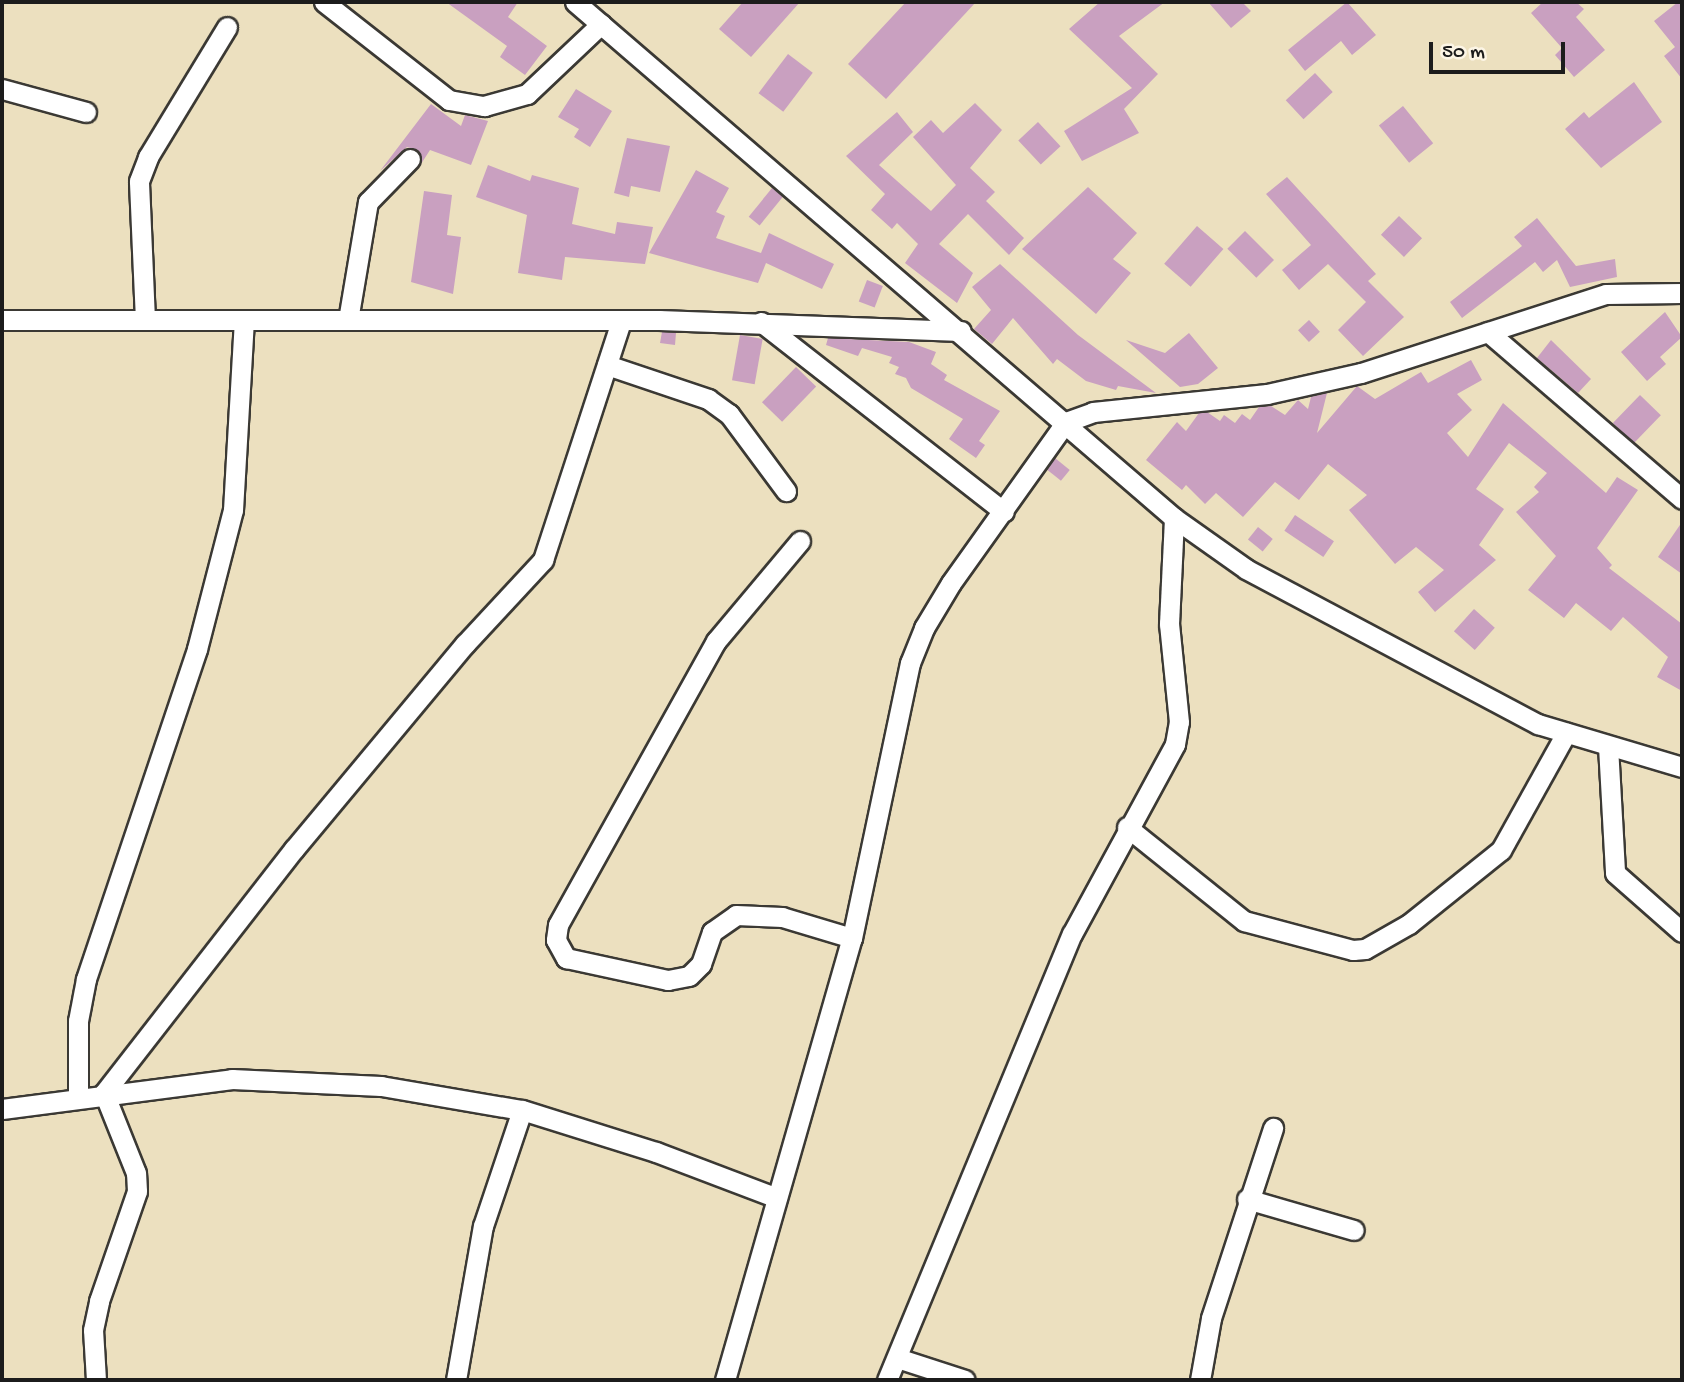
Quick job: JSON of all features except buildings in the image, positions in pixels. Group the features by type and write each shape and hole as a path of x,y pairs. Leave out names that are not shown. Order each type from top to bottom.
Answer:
{"street":[{"path":"324,2 449,100 484,106 527,94 601,24"},
{"path":"575,2 961,331 1174,518 1246,569 1401,653 1566,733 1682,767"},
{"path":"145,320 139,181 148,157 227,27"},
{"path":"2,89 86,113"},
{"path":"348,320 368,202 410,159"},
{"path":"725,1380 852,938 910,663 924,628 951,583 1066,422 1093,412 1267,394 1361,373 1606,294 1682,293"},
{"path":"2,320 761,322 961,331"},
{"path":"79,1098 78,1021 86,979 197,649 233,510 244,320"},
{"path":"104,1093 294,849 465,644 543,560 621,321"},
{"path":"761,322 1004,512"},
{"path":"1488,332 1682,499"},
{"path":"607,365 708,398 729,414 786,491"},
{"path":"887,1380 1072,933 1127,827 1175,744 1179,722 1169,624 1174,518"},
{"path":"800,541 716,641 558,925 556,940 566,958 668,980 689,976 701,964 712,932 736,915 782,917 852,938"},
{"path":"1127,827 1244,921 1353,950 1365,949 1409,924 1495,856 1566,733"},
{"path":"1608,746 1615,873 1682,932"},
{"path":"2,1108 104,1093 232,1079 381,1086 522,1110 656,1152 777,1198"},
{"path":"96,1380 93,1331 99,1301 137,1191 136,1172 104,1093"},
{"path":"456,1380 483,1226 522,1110"},
{"path":"1200,1380 1211,1318 1247,1199 1273,1128"},
{"path":"1247,1199 1354,1230"},
{"path":"897,1358 965,1380"}]}
